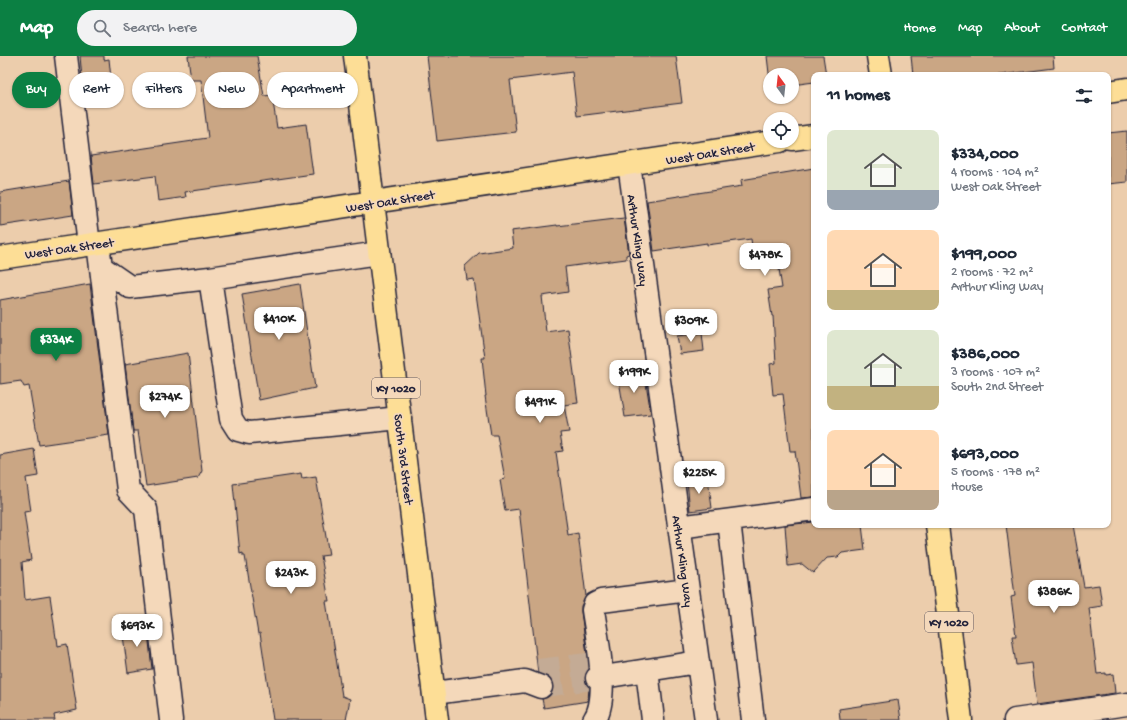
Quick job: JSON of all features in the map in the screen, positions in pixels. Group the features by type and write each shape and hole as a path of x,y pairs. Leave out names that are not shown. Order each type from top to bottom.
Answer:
{"main road":[{"name":"South 3rd Street","path":"355,56 437,720"},
{"path":"878,56 881,72"},
{"path":"1111,92 1127,89"},
{"path":"799,138 811,136"},
{"name":"West Oak Street","path":"0,258 763,144"},
{"name":"KY 1020","path":"937,528 961,720"}],"street":[{"path":"66,56 94,244 101,267 128,490 146,509 171,720"},
{"name":"Arthur Kling Way","path":"628,164 706,720"},
{"path":"101,267 130,287 210,278 379,253"},
{"path":"210,278 230,419 238,430 249,433 400,418"},
{"path":"679,527 811,509"},
{"path":"729,521 753,720"},
{"path":"594,720 601,705 593,610 595,604 601,601 688,590"},
{"path":"598,670 647,670 698,662"},
{"path":"647,670 653,720"},
{"path":"434,693 535,679"},
{"path":"1015,720 1127,704"}],"building":[{"path":"80,56 104,56 104,60 109,59 110,72 81,72"},
{"path":"188,56 257,56 264,96 267,96 267,108 274,108 277,128 306,124 313,174 185,192 186,197 158,201 155,176 94,184 91,156 208,138 204,108 259,108 259,72 204,72 204,105 201,80 196,80 196,72 190,72"},
{"path":"427,56 676,56 682,103 577,116 572,72 510,80 516,132 437,141"},
{"path":"767,56 823,56 826,72 811,72 811,82 799,84 799,68 768,68"},
{"path":"911,56 1053,56 1054,68 1023,72 913,72"},
{"path":"1127,131 1127,182 1111,184 1111,133"},
{"path":"811,168 811,497 801,498 795,451 790,451 783,394 773,395 770,364 776,363 773,316 768,290 782,288 776,250 753,254 751,239 707,245 707,243 654,251 647,201 742,186 741,180"},
{"path":"69,181 73,215 0,226 0,192"},
{"path":"624,218 629,254 626,255 626,259 565,267 568,292 542,296 546,332 568,329 578,403 564,405 569,432 560,433 563,451 556,452 568,535 578,533 586,596 581,606 581,612 589,668 585,674 585,680 589,687 588,701 544,708 542,699 549,696 553,691 553,685 550,679 538,673 519,509 505,511 500,480 505,479 497,435 491,435 485,396 482,358 485,358 474,279 467,280 465,266 479,253 513,248 511,231"},
{"path":"90,284 109,435 39,445 29,386 24,387 21,381 0,384 0,300"},
{"path":"300,284 315,388 259,400 242,294"},
{"path":"702,333 704,351 680,354 677,336"},
{"path":"188,353 202,471 198,478 146,486 138,431 133,431 125,364"},
{"path":"644,371 651,414 625,417 618,374"},
{"path":"34,449 38,476 26,478 31,511 24,512 31,560 22,562 25,600 50,596 58,646 67,644 77,710 54,715 55,720 0,720 0,455"},
{"path":"301,474 302,479 316,477 329,555 321,556 329,601 326,601 342,696 350,699 346,720 273,720 260,633 258,634 245,556 243,556 243,553 240,554 233,484"},
{"path":"708,479 712,508 690,511 687,481"},
{"path":"811,522 811,528 862,528 865,550 842,553 838,557 827,558 813,573 802,564 788,566 785,525"},
{"path":"1006,528 1074,528 1084,587 1099,585 1102,606 1089,608 1097,674 1113,674 1115,693 1037,704 1032,663 1016,665 1012,636 1016,636 1011,597 1015,596"},
{"path":"147,624 152,669 128,673 122,628"},
{"path":"898,700 901,720 840,720 839,709"}],"tunnel":[{"path":"538,670 595,663"},
{"path":"541,687 597,678"}]}
